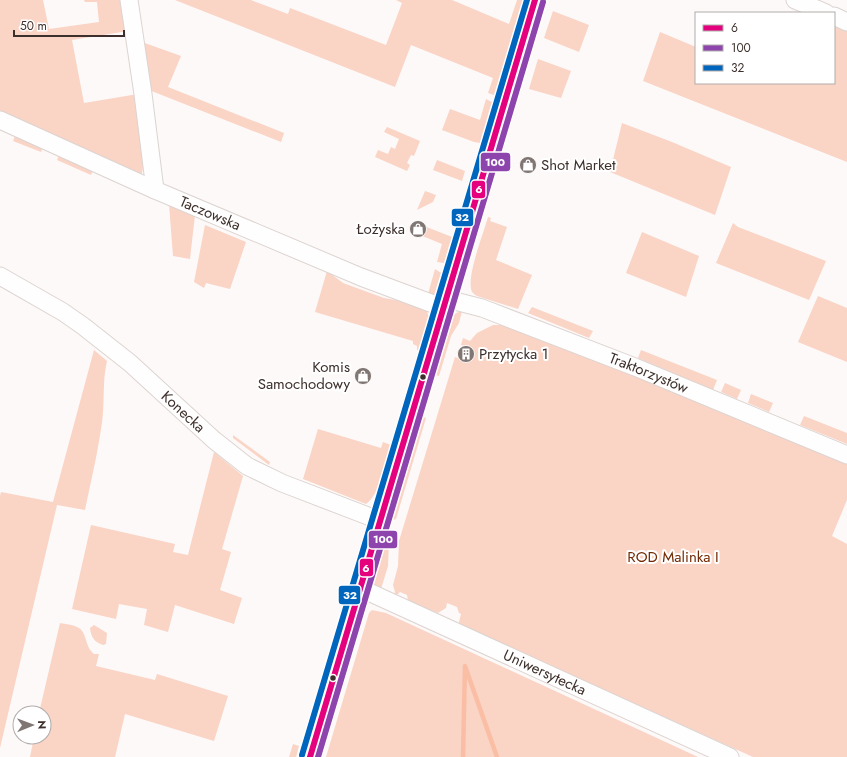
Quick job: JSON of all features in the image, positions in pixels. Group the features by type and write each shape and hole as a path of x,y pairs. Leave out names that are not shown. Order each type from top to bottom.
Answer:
{"main road":[{"path":"310,757 535,0"}],"street":[{"path":"129,0 145,108 155,190"},
{"path":"795,0 824,12"},
{"path":"835,16 847,22"},
{"name":"Taczowska","path":"0,120 155,190 361,277 445,303"},
{"name":"Konecka","path":"0,276 83,326 130,363 214,440 247,466 282,483 381,521"},
{"name":"Traktorzystów","path":"445,303 482,308 635,367 847,455"},
{"name":"Uniwersytecka","path":"360,588 730,757"}],"green space":[{"path":"0,0 43,0 49,29 99,22 97,2 85,2 84,0 122,0 128,31 72,40 84,103 138,94 144,162 141,178 0,115"},
{"path":"175,0 251,0 288,14 290,8 386,45 402,3 396,0 452,0 509,24 517,0 523,0 494,95 488,93 493,78 411,45 395,87"},
{"path":"553,11 589,25 579,52 544,38"},
{"path":"835,21 847,27 847,162 643,81 660,32 695,47 695,84 835,84"},
{"path":"142,42 181,56 168,87 284,133 281,142 149,90"},
{"path":"538,59 571,71 561,98 529,89"},
{"path":"486,99 492,102 480,143 442,130 450,109 480,120"},
{"path":"622,123 731,167 715,215 610,172"},
{"path":"387,127 420,141 414,156 411,155 407,163 410,165 407,171 375,157 378,150 388,154 391,147 395,149 399,139 384,132"},
{"path":"16,133 44,145 41,152 13,141"},
{"path":"60,153 94,168 91,175 57,160"},
{"path":"437,160 465,171 462,181 433,170"},
{"path":"425,191 436,195 433,202 417,210"},
{"path":"169,204 195,215 190,259 173,256"},
{"path":"488,217 491,218 490,221 507,227 496,260 532,275 518,309 477,296 471,290 472,273 476,253"},
{"path":"733,223 738,227 826,261 809,300 716,263"},
{"path":"205,225 246,242 230,289 206,283 204,288 194,282"},
{"path":"424,226 452,237 444,263 437,262 442,244 420,235"},
{"path":"642,232 699,256 686,297 626,273"},
{"path":"435,269 441,273 434,296 428,294"},
{"path":"327,271 343,283 384,298 401,301 426,310 429,325 420,350 417,350 417,346 413,344 413,341 315,312"},
{"path":"818,296 847,308 847,362 798,342"},
{"path":"532,307 593,331 589,338 528,313"},
{"path":"462,311 459,323 451,336 439,376 433,374 449,320 456,313"},
{"name":"ROD Malinka I","path":"493,325 509,325 521,328 847,462 847,500 832,536 847,544 847,757 753,757 461,625 459,622 461,614 459,613 457,607 447,603 446,608 438,613 408,601 407,595 400,592 396,596 394,595 395,592 393,585 398,566 399,541 455,357 470,362 474,350 461,345 463,338 470,341 477,333"},
{"path":"94,350 107,361 103,414 85,510 57,505 0,748 0,496 1,492 53,502"},
{"path":"641,350 717,380 713,390 638,358"},
{"path":"725,383 741,390 737,399 721,392"},
{"path":"751,394 773,403 769,412 748,403"},
{"path":"420,416 426,418 396,519 393,520 390,519"},
{"path":"804,416 847,433 847,444 800,425"},
{"path":"318,429 381,448 383,442 391,445 379,485 376,492 366,504 303,479"},
{"path":"233,435 270,462 269,465 233,438"},
{"path":"214,452 243,476 222,549 231,552 220,590 242,598 234,624 175,605 168,632 144,625 147,609 119,604 116,619 72,609 91,525 175,544 173,552 188,555"},
{"path":"388,530 392,532 389,542 388,566 381,589 374,586 373,581"},
{"path":"372,610 386,613 698,757 326,757 369,613"},
{"path":"60,623 75,626 82,630 91,651 94,654 99,654 96,666 155,680 157,674 228,696 214,741 125,714 115,757 30,757 32,745 52,745 52,705 41,705"},
{"path":"94,625 107,633 106,644 100,644 94,639 90,628"},
{"path":"293,744 299,746 296,757 289,757"}],"waterway":[{"path":"463,757 465,666 497,757"}],"transit line":[{"name":"32","path":"302,755 527,0"},
{"name":"6","path":"310,757 535,0"},
{"name":"100","path":"318,757 543,2"}],"place":[{"name":"Shot Market","path":"528,165"},
{"name":"Łożyska","path":"418,229"},
{"name":"Przytycka 1","path":"466,354"},
{"name":"Komis Samochodowy","path":"363,376"}]}
